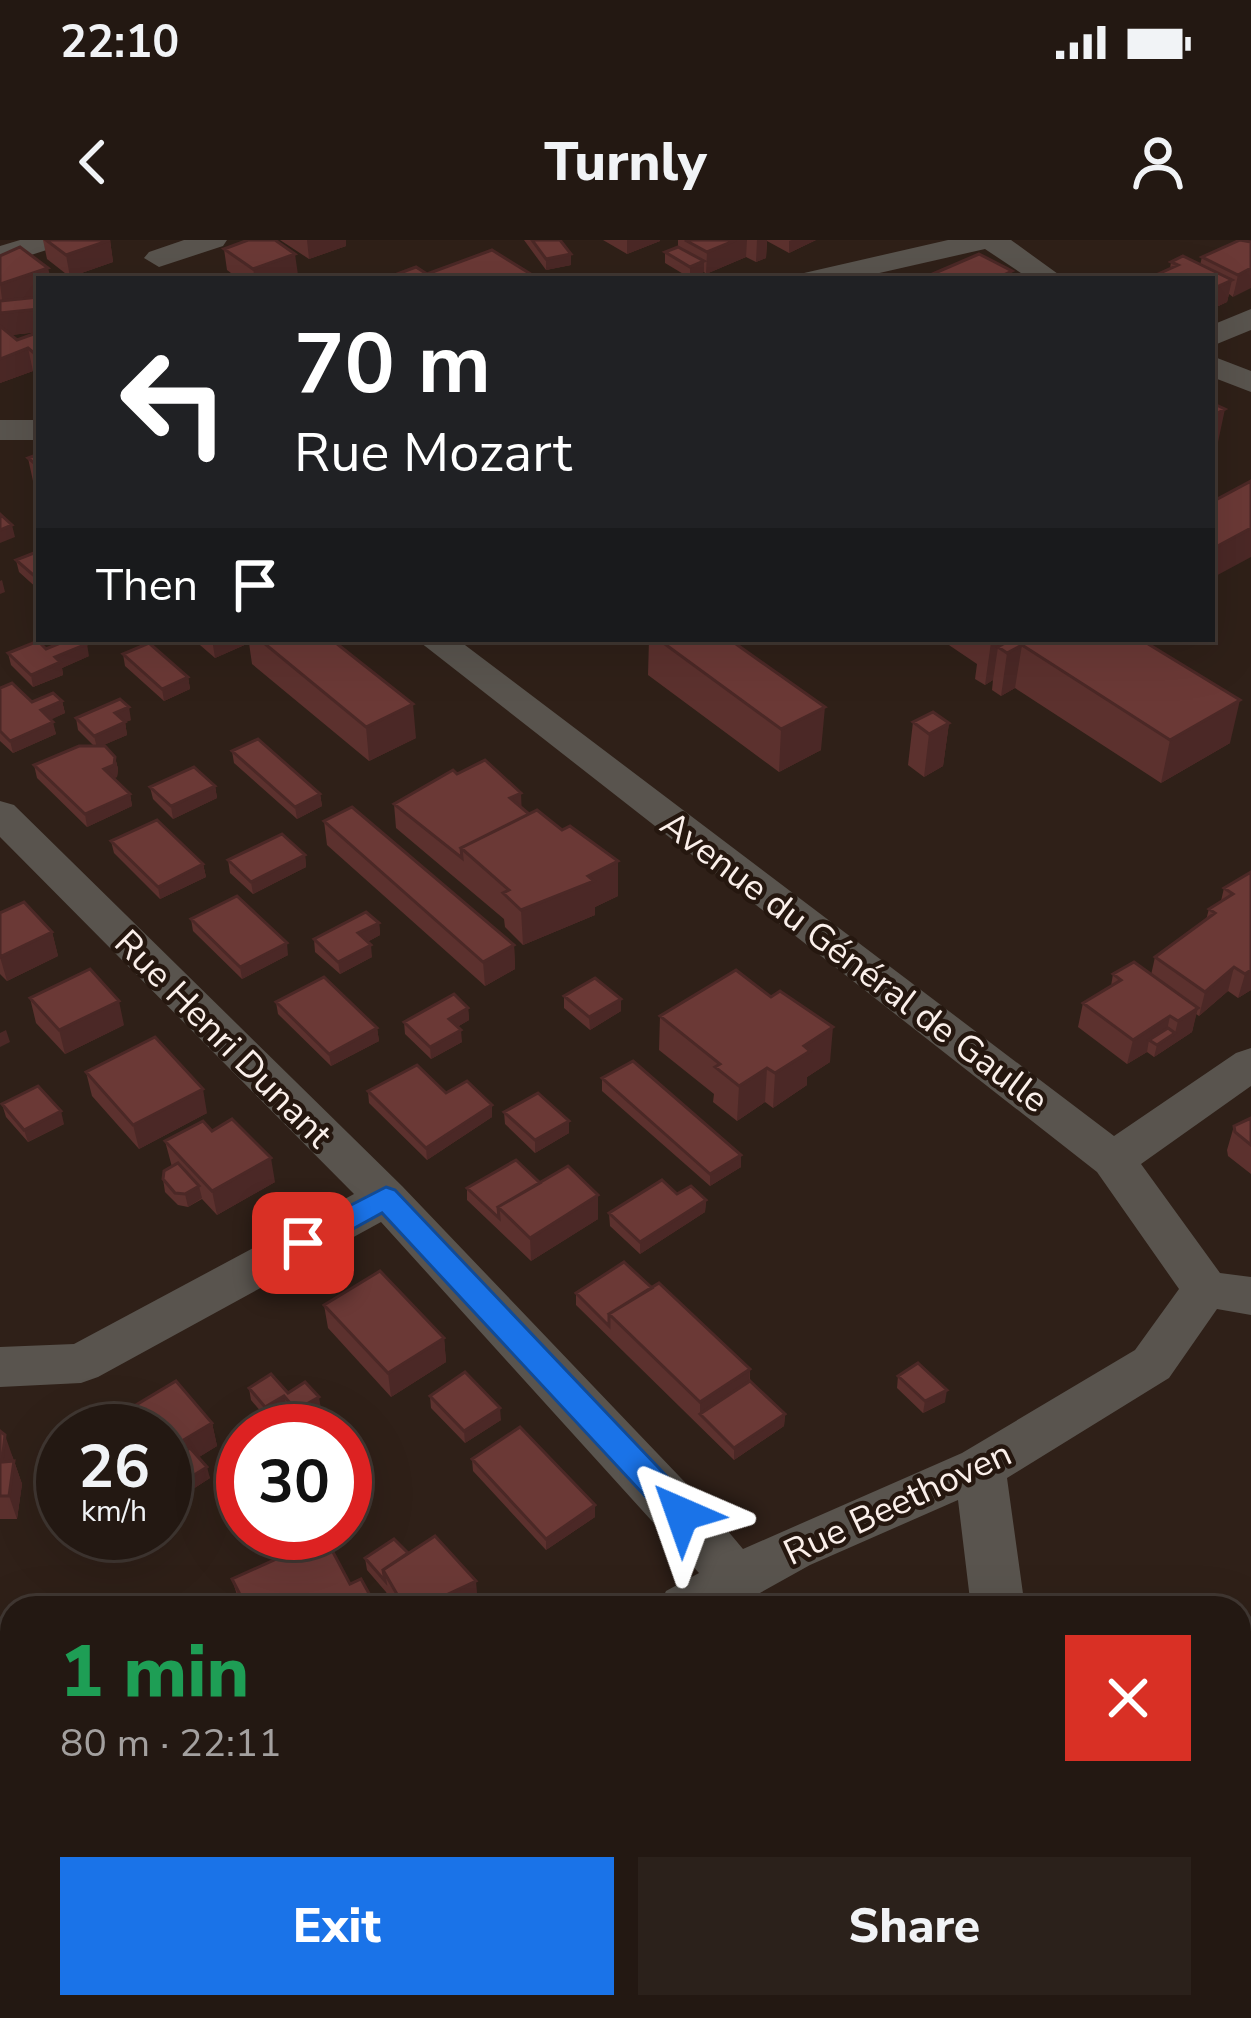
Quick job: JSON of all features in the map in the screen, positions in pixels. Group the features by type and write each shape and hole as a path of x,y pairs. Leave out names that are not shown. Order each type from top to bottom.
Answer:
{"street":[{"path":"0,256 49,240"},
{"path":"160,259 213,240"},
{"path":"827,276 988,240 1045,276"},
{"path":"1215,336 1251,318"},
{"path":"1215,366 1251,382"},
{"path":"0,430 36,430"},
{"name":"Avenue du Général de Gaulle","path":"438,642 1113,1160 1228,1292"},
{"name":"Rue Henri Dunant","path":"0,814 386,1198 682,1514 738,1582"},
{"path":"1113,1160 1251,1064"},
{"path":"0,1367 80,1364 386,1198"},
{"name":"Rue Beethoven","path":"709,1596 791,1550 980,1468 1152,1364 1228,1292"},
{"path":"980,1468 996,1596"}],"building":[{"path":"46,240 110,240 66,255"},
{"path":"248,240 275,240 295,254 253,269 224,249"},
{"path":"532,240 560,240 571,254 546,259"},
{"path":"685,240 736,240 707,252"},
{"path":"1240,240 1251,242 1251,268 1238,275 1202,257"},
{"path":"20,247 48,268 0,284 0,256"},
{"path":"678,247 704,261 690,267 665,252"},
{"path":"492,250 529,273 392,276 416,267 427,274"},
{"path":"979,254 1012,271 1001,276 928,276"},
{"path":"1183,256 1232,280 1215,288 1215,276 1154,276 1178,265 1171,262"},
{"path":"36,297 36,309 0,313 0,301"},
{"path":"0,326 17,340 36,333 36,355 28,348 0,359"},
{"path":"1251,481 1251,528 1215,547 1215,500"},
{"path":"0,514 12,525 0,530"},
{"path":"36,552 36,577 16,560"},
{"path":"36,642 46,649 63,642 87,644 55,657 60,662 31,675 8,653"},
{"path":"263,642 335,642 413,704 366,727"},
{"path":"662,642 733,642 825,707 781,729"},
{"path":"1007,642 1145,642 1240,700 1170,740 1022,645 1007,653 998,647"},
{"path":"149,643 188,677 162,689 123,654"},
{"path":"12,683 32,702 53,693 62,701 41,710 53,722 10,741 0,731 0,688"},
{"path":"120,699 129,707 115,713 125,722 94,736 76,718"},
{"path":"933,712 949,723 929,734 913,722"},
{"path":"258,739 320,794 295,807 232,751"},
{"path":"79,746 105,746 115,757 114,765 104,769 130,794 85,814 34,765"},
{"path":"485,760 521,793 510,798 529,814 461,848 462,858 394,804 453,770 457,774"},
{"path":"194,767 215,786 171,806 150,787"},
{"path":"352,807 514,945 483,962 324,821"},
{"path":"537,810 562,830 570,826 618,861 588,876 594,881 521,910 503,893 509,890 461,848"},
{"path":"157,820 203,864 158,887 111,841"},
{"path":"282,834 305,855 251,882 228,860"},
{"path":"1251,872 1251,970 1245,974 1234,967 1205,992 1155,957 1215,913 1209,909 1233,894 1224,888"},
{"path":"237,896 287,943 240,967 191,919"},
{"path":"24,902 52,932 0,957 0,913"},
{"path":"366,912 379,923 358,933 371,945 338,962 314,939"},
{"path":"1134,962 1198,1008 1178,1021 1170,1016 1133,1040 1083,1003 1121,980 1113,974"},
{"path":"90,969 119,1001 59,1030 30,998"},
{"path":"736,970 771,997 780,991 833,1027 804,1046 810,1051 775,1073 767,1068 739,1086 715,1067 720,1064 660,1016"},
{"path":"324,977 377,1028 329,1054 276,1002"},
{"path":"595,978 621,999 589,1017 564,996"},
{"path":"454,994 468,1008 449,1019 461,1030 430,1047 404,1022"},
{"path":"1168,1028 1175,1033 1157,1045 1149,1040"},
{"path":"155,1037 203,1089 133,1125 86,1072"},
{"path":"633,1061 741,1155 710,1174 602,1078"},
{"path":"417,1065 446,1093 467,1081 492,1105 426,1148 368,1091"},
{"path":"38,1086 61,1111 24,1130 2,1104"},
{"path":"538,1093 569,1121 535,1140 504,1112"},
{"path":"1251,1118 1251,1145 1234,1126"},
{"path":"232,1119 271,1158 212,1191 165,1141 203,1121 212,1131"},
{"path":"516,1160 540,1183 498,1207 499,1218 467,1188"},
{"path":"178,1163 199,1186 185,1194 175,1193 163,1179 164,1171"},
{"path":"568,1166 598,1195 530,1238 498,1207"},
{"path":"662,1180 677,1194 691,1186 706,1200 640,1242 609,1213"},
{"path":"624,1262 652,1288 609,1314 609,1326 576,1293"},
{"path":"380,1271 444,1338 388,1373 324,1305"},
{"path":"659,1283 750,1369 700,1402 609,1314"},
{"path":"918,1363 947,1390 925,1401 898,1376"},
{"path":"465,1372 500,1408 464,1431 430,1396"},
{"path":"271,1374 288,1393 305,1382 319,1397 307,1404 291,1404 284,1396 262,1404 249,1388"},
{"path":"176,1381 212,1423 192,1435 192,1404 138,1404"},
{"path":"750,1381 785,1414 734,1448 700,1414"},
{"path":"520,1427 595,1505 546,1539 472,1459"},
{"path":"0,1431 5,1435 2,1462 14,1461 9,1496 0,1496"},
{"path":"192,1450 207,1467 192,1476"},
{"path":"435,1536 476,1581 444,1596 398,1596 383,1570"},
{"path":"394,1539 408,1553 383,1570 385,1581 367,1560 372,1560 372,1553"},
{"path":"274,1560 337,1560 350,1584 361,1579 370,1596 241,1596 232,1579"}],"route":[{"path":"303,1243 386,1198 682,1514"}]}
